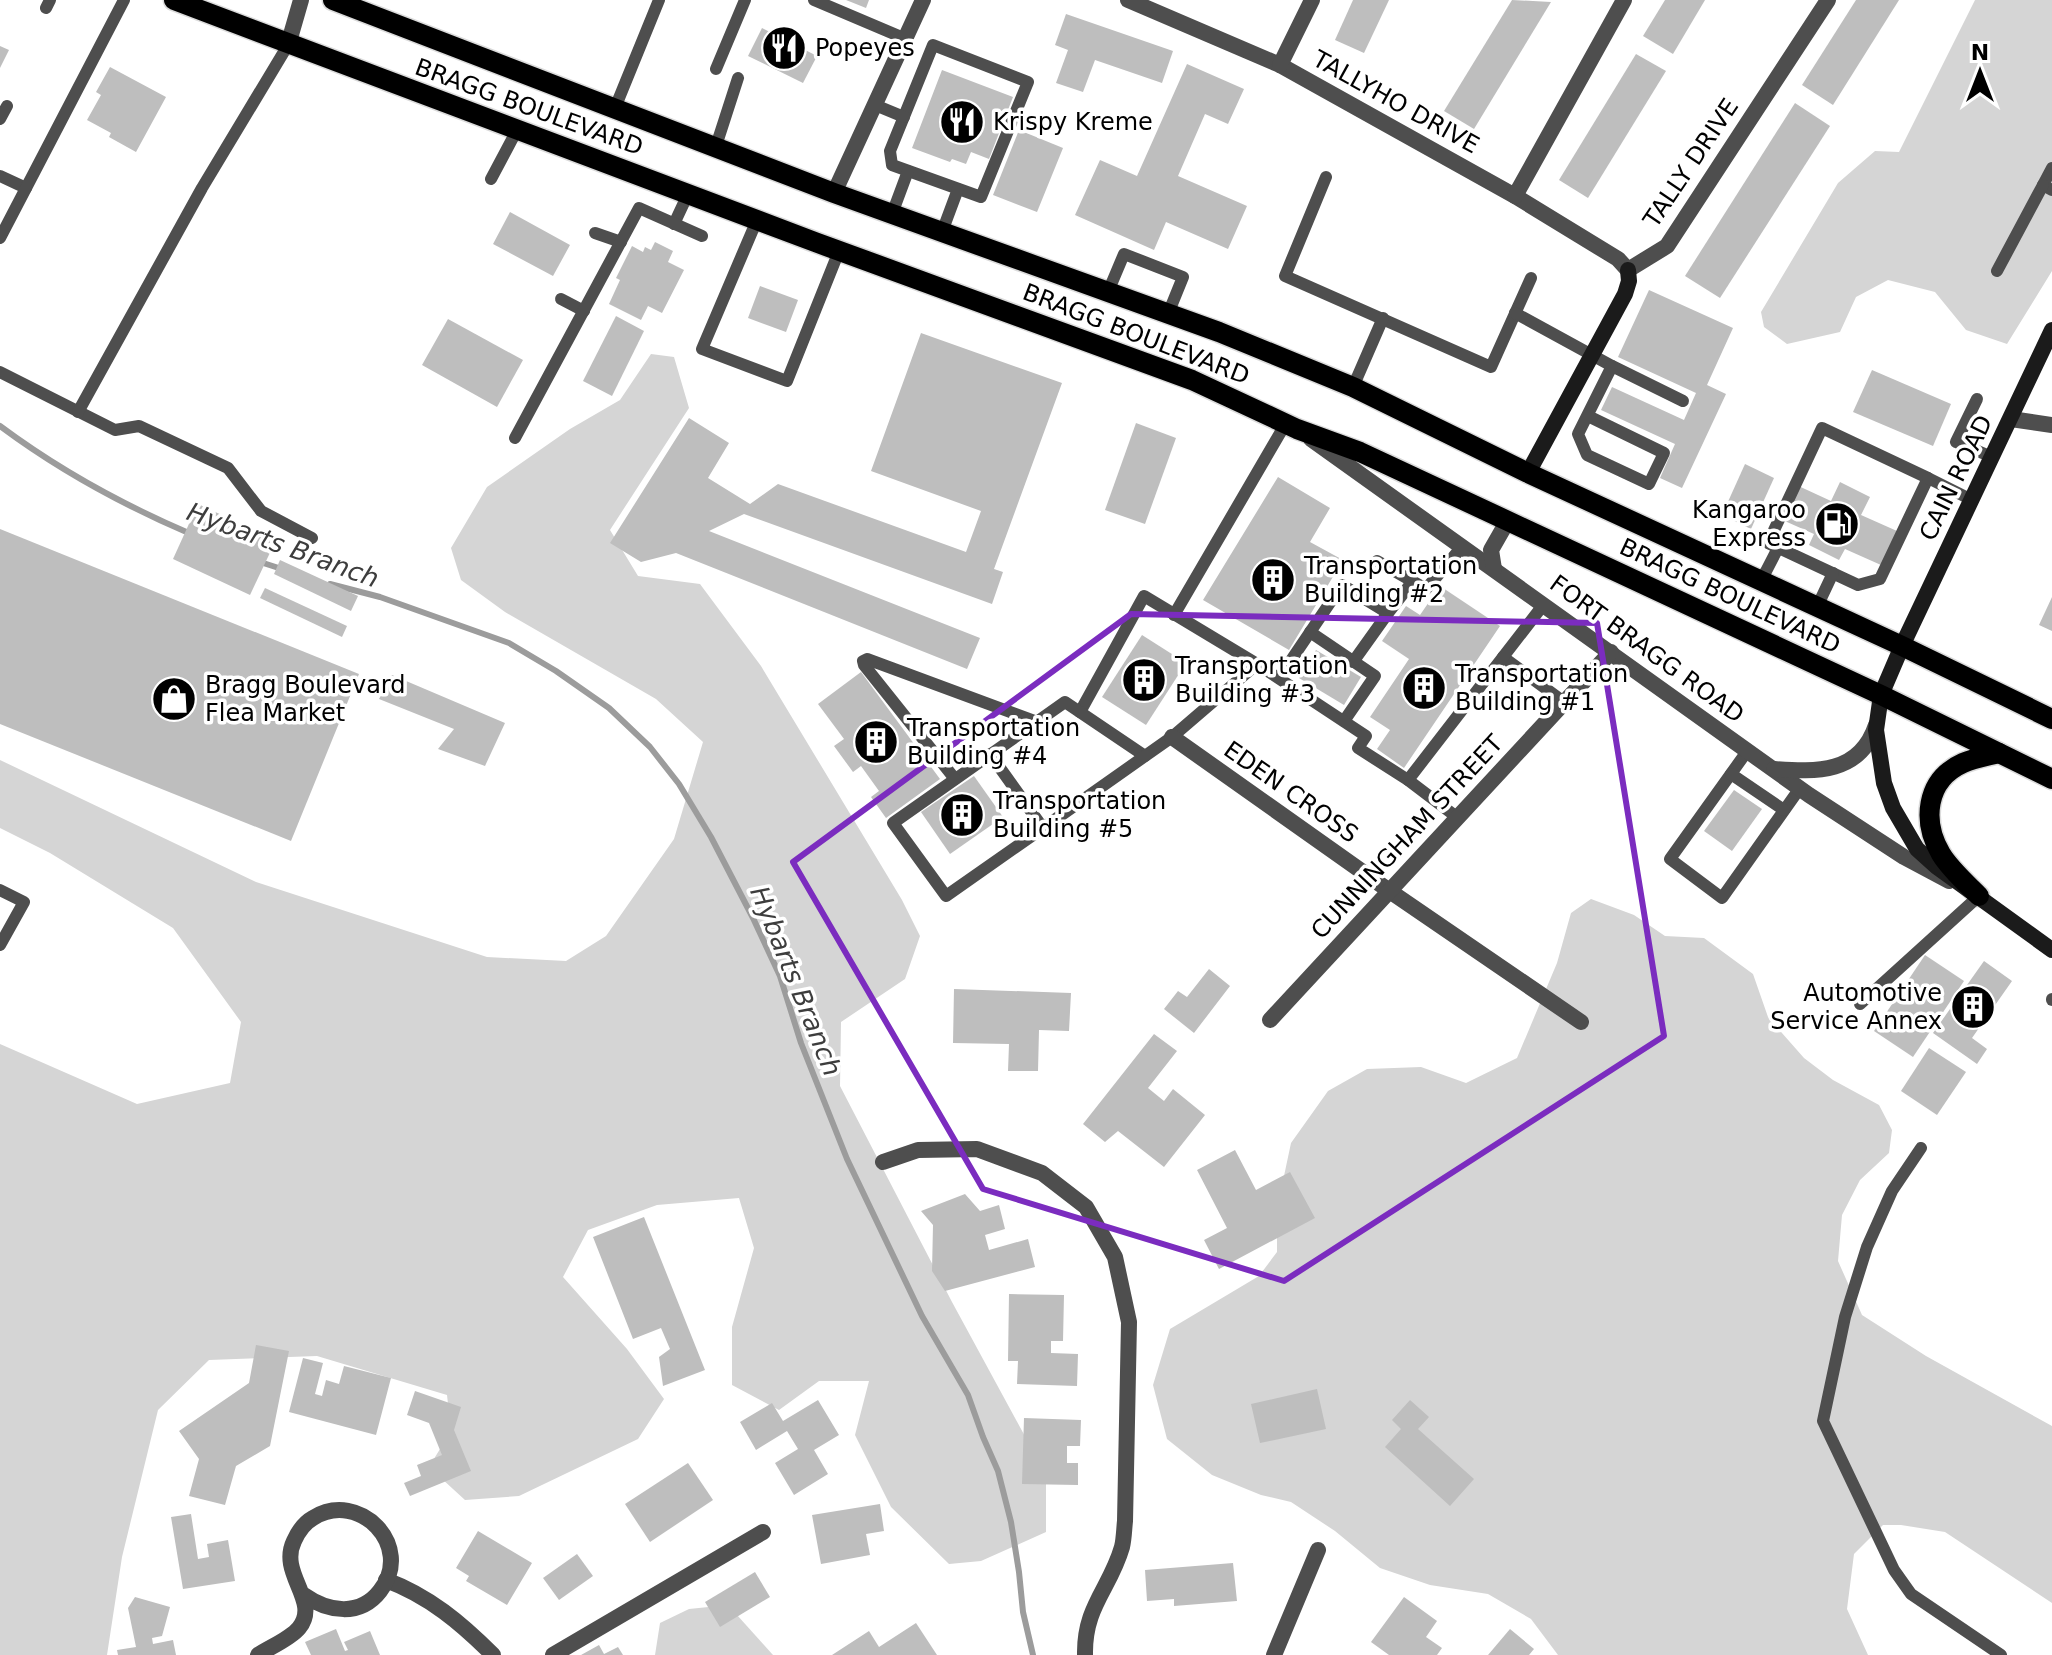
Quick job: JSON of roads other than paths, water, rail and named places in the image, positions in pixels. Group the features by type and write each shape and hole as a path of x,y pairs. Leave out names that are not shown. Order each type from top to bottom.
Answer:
{"main road":[{"name":"BRAGG BOULEVARD","path":"174,0 839,251 1192,380 1291,426 1360,452 1881,695 2052,779"},
{"name":"BRAGG BOULEVARD","path":"333,0 834,193 1168,314 1353,387 1528,473 2052,719"},
{"path":"1528,473 1625,294 1628,270"},
{"name":"CAIN ROAD","path":"1902,646 2052,330"},
{"name":"FORT BRAGG ROAD","path":"1902,646 1881,695 1876,725 1884,783 1903,826 1917,849 1937,867 2052,950"},
{"path":"1979,896 1942,856 1928,817 1930,799 1936,786 1960,764 1999,753"}],"street":[{"path":"288,45 301,0"},
{"path":"834,193 923,0"},
{"name":"TALLYHO DRIVE","path":"1128,0 1280,65 1515,196 1618,259 1628,270"},
{"path":"1280,65 1312,0"},
{"path":"1515,196 1624,0"},
{"name":"TALLY DRIVE","path":"1628,270 1667,246 1828,0"},
{"path":"2011,419 2052,425"},
{"name":"FORT BRAGG ROAD","path":"1291,426 1800,788 1904,857 1979,896"},
{"path":"1494,569 1491,550 1507,522"},
{"name":"CUNNINGHAM STREET","path":"1270,1020 1611,652"},
{"name":"FORT BRAGG ROAD","path":"1773,768 1812,772 1835,768 1858,754 1876,725"},
{"name":"EDEN CROSS","path":"1172,737 1581,1022"},
{"path":"883,1162 918,1150 977,1149 1042,1173 1086,1207 1115,1257 1129,1322 1125,1521 1123,1546 1090,1615 1085,1655"},
{"path":"342,1509 358,1512 372,1520 389,1546 391,1562 380,1591 369,1602 353,1609 335,1610 318,1605 304,1595 294,1581 290,1564 291,1546 299,1531 311,1518 327,1511 342,1509"},
{"path":"553,1655 763,1532"},
{"path":"1274,1655 1318,1550"},
{"path":"386,1580 411,1589 433,1603 465,1627 493,1655"},
{"path":"258,1655 299,1628 306,1608 304,1595"}],"lane":[{"path":"0,238 124,0"},
{"path":"615,108 659,0"},
{"path":"716,69 745,0"},
{"path":"814,0 907,37 933,45 1028,82 981,197 892,165 890,159 890,151 933,45"},
{"path":"78,412 202,188 288,45"},
{"path":"716,146 738,78"},
{"path":"875,105 904,117"},
{"path":"0,119 7,106"},
{"path":"491,179 517,130"},
{"path":"1997,271 2048,188 2052,168"},
{"path":"892,214 908,171"},
{"path":"0,176 26,188"},
{"path":"1326,177 1285,276 1491,367 1531,278"},
{"path":"942,232 958,189"},
{"path":"674,224 688,194"},
{"path":"515,438 639,208 702,236"},
{"path":"757,220 702,349 787,381 839,251"},
{"path":"595,233 621,242"},
{"path":"1108,292 1124,254 1183,277 1168,314"},
{"path":"561,299 584,311"},
{"path":"1515,313 1683,401"},
{"path":"1353,387 1383,318"},
{"path":"1578,434 1612,366"},
{"path":"0,372 115,430 139,426 228,468 261,511 312,538"},
{"path":"1977,399 1956,442 1992,457"},
{"path":"1555,423 1578,434 1587,455 1649,484 1664,453 1588,416"},
{"path":"1174,615 1291,426"},
{"path":"1928,478 1880,579 1858,585 1768,543 1822,428 1928,478 1972,500"},
{"path":"1377,561 1426,589 1461,548"},
{"path":"1761,581 1778,548"},
{"path":"1817,607 1833,573"},
{"path":"1353,662 1413,581"},
{"path":"1279,678 1342,585 1388,613"},
{"path":"1080,712 1144,596 1257,664 1366,736 1358,748 1408,780 1458,818"},
{"path":"1408,780 1544,604"},
{"path":"1310,632 1375,676 1344,721"},
{"path":"1503,657 1564,702"},
{"path":"955,779 863,661 867,659 1037,722"},
{"path":"1145,756 1065,702 893,823 946,896 1043,828 1172,737 1257,664"},
{"path":"1748,750 1670,859 1722,898 1800,788"},
{"path":"990,754 1043,828"},
{"path":"1731,774 1784,810"},
{"path":"0,890 24,902 0,945"},
{"path":"1860,1004 1979,896"},
{"path":"1921,1148 1892,1191 1867,1247 1845,1317 1823,1421 1894,1570 1911,1594 2001,1655"}],"waterway":[{"name":"Hybarts Branch","path":"0,426 92,486 191,534"},
{"name":"Hybarts Branch","path":"257,561 285,570"},
{"name":"Hybarts Branch","path":"330,584 380,597 509,643 609,708 650,747 679,784 753,918 780,976 801,1043 847,1159 922,1316 968,1395 998,1471 1011,1522 1023,1612 1033,1655"}],"place":[{"name":"Popeyes","path":"784,48"},
{"name":"Krispy Kreme","path":"962,122"},
{"name":"Kangaroo Express","path":"1837,524"},
{"name":"Transportation Building #2","path":"1273,580"},
{"name":"Transportation Building #3","path":"1144,680"},
{"name":"Transportation Building #1","path":"1424,688"},
{"name":"Bragg Boulevard Flea Market","path":"174,699"},
{"name":"Transportation Building #4","path":"876,742"},
{"name":"Transportation Building #5","path":"962,815"},
{"name":"Automotive Service Annex","path":"1973,1007"}]}
